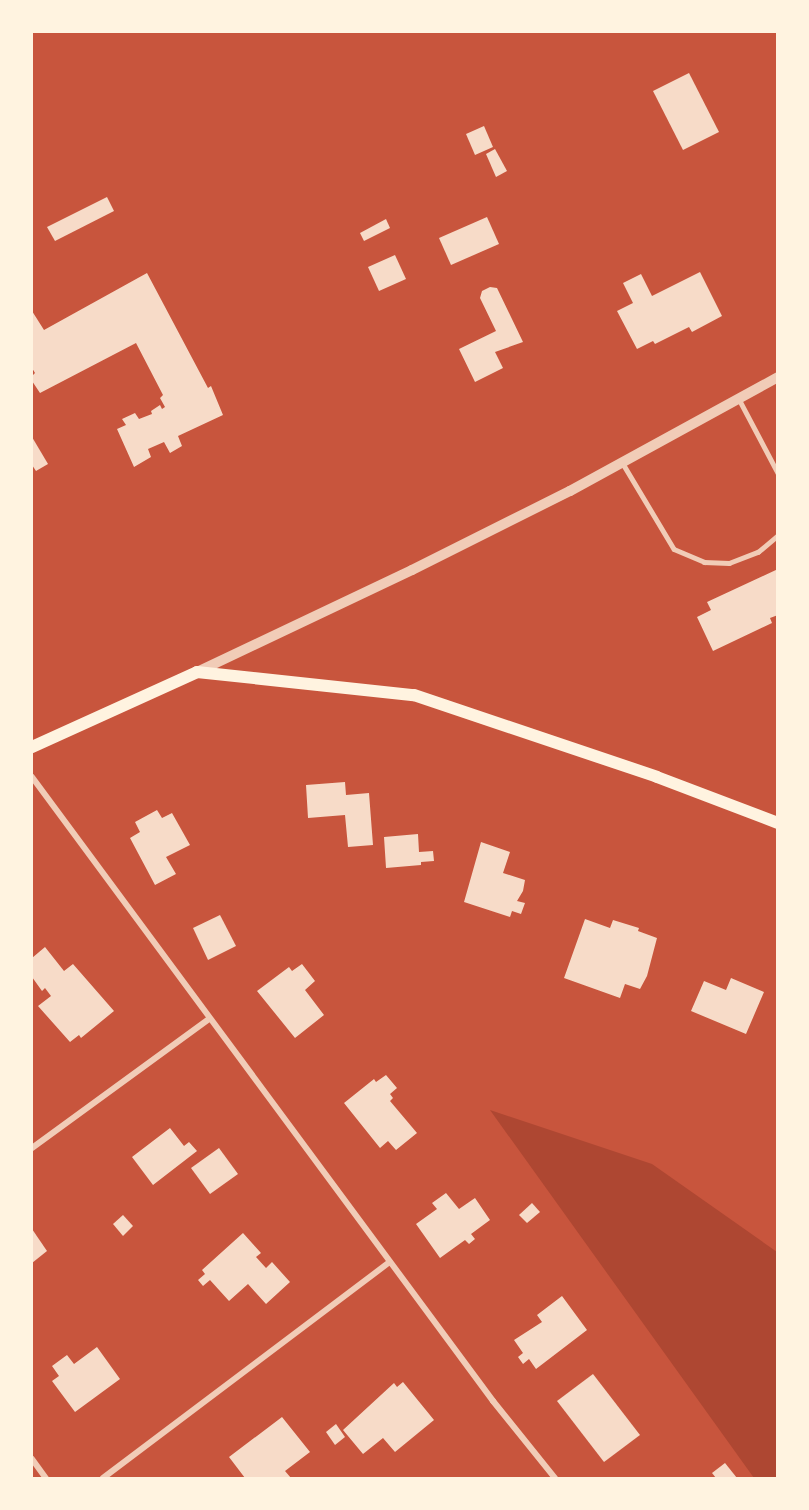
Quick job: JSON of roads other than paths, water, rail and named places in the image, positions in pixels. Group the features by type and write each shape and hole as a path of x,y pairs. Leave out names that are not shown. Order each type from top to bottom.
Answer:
{"main road":[{"path":"32,747 197,672 414,695 657,777 777,824"}],"street":[{"path":"197,672 412,570 622,462 777,377"},
{"path":"32,777 493,1401 555,1479"},
{"path":"32,1148 209,1019"},
{"path":"104,1479 390,1262"},
{"path":"32,1459 46,1479"}],"lane":[{"path":"739,399 777,473"},
{"path":"622,462 674,549 704,562 729,563 758,552 777,535"}]}
